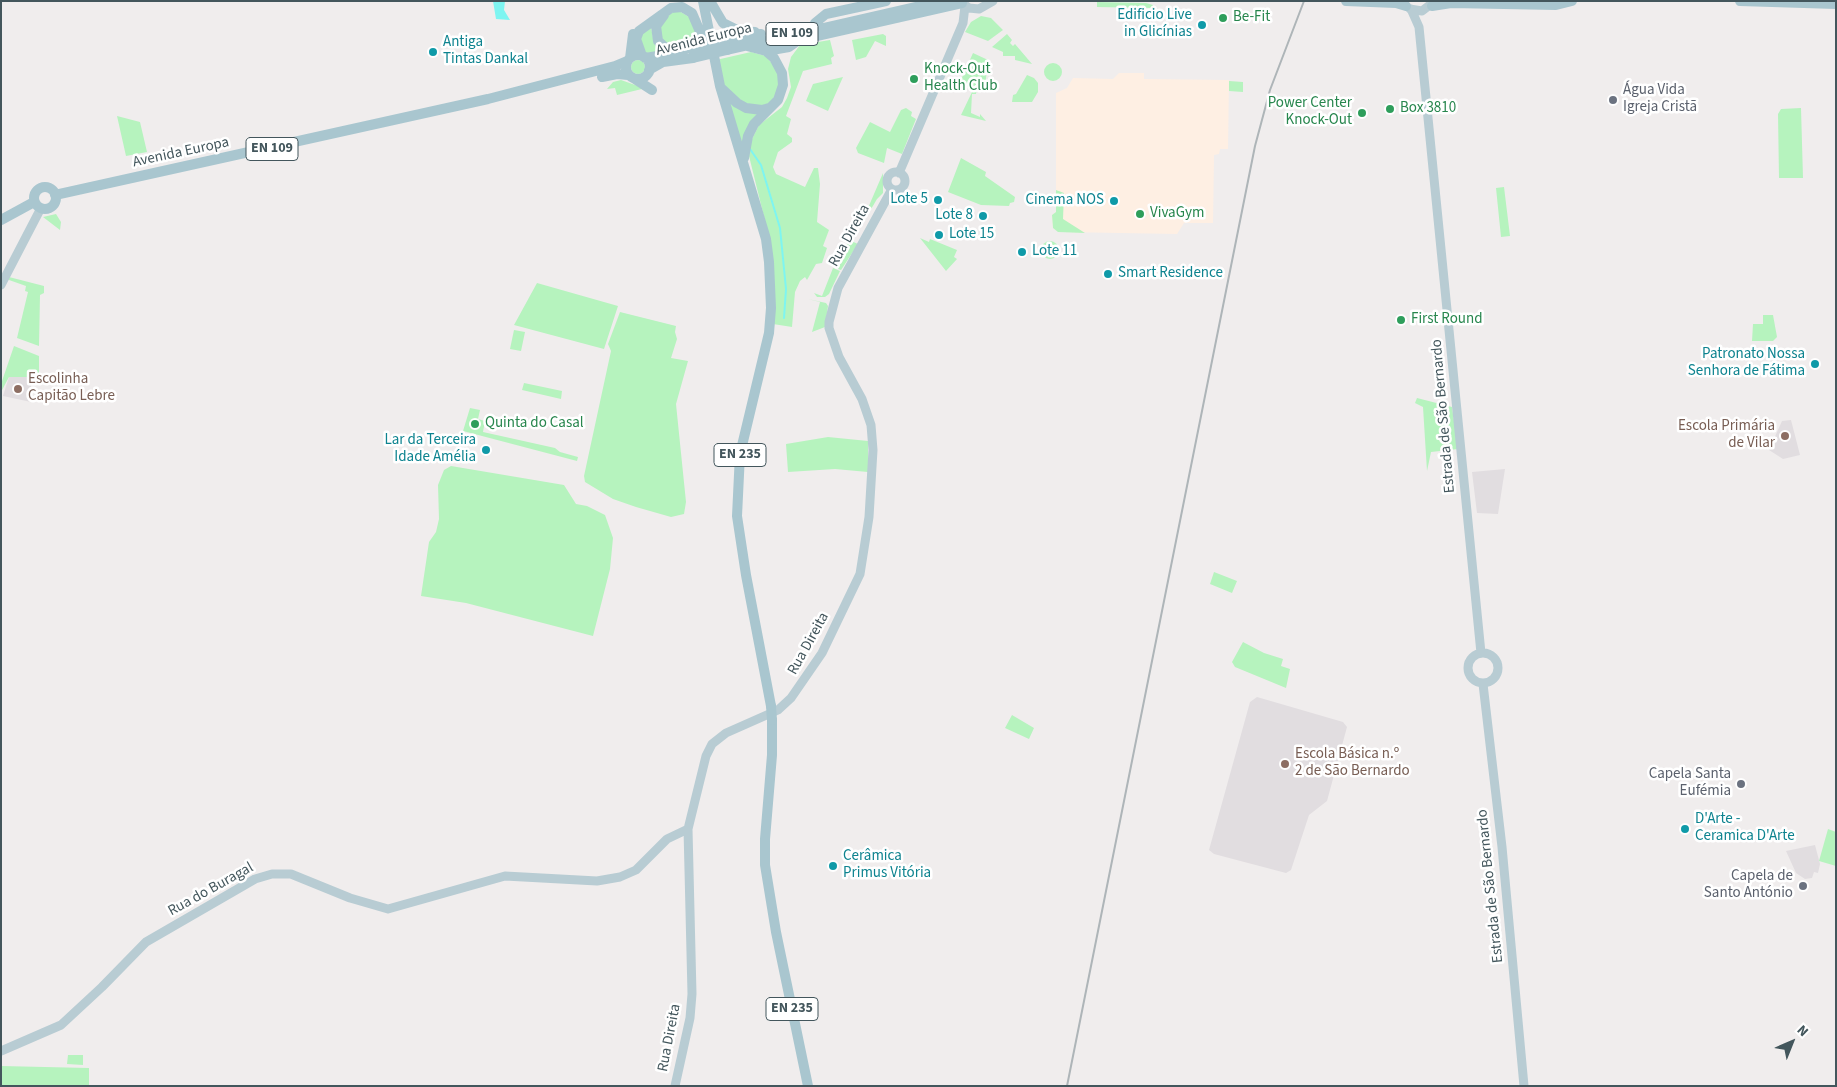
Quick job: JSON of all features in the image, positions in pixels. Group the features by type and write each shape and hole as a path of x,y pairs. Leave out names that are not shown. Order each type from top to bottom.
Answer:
{"main road":[{"path":"649,72 652,90 631,77 626,67 631,40 640,24 678,1"},
{"name":"EN 235","path":"696,1 704,41 730,142 756,206"},
{"name":"EN 235","path":"703,1 720,86 756,206 769,262 771,308 769,333 740,454 737,516 746,575 771,706 772,755 765,839 765,866 776,932 808,1086"},
{"path":"710,1 715,13 731,28 739,31 766,33"},
{"path":"815,23 826,14 886,1"},
{"name":"Avenida Europa","path":"488,99 615,66 636,55 644,57 689,53 726,46 766,33 911,1"},
{"name":"Avenida Europa","path":"726,46 745,46 942,1"},
{"path":"963,23 979,9 993,1"},
{"path":"1346,1 1396,3 1422,11 1432,5 1451,3 1556,5 1572,1"},
{"path":"1740,1 1836,4"},
{"path":"800,40 962,3 979,9"},
{"path":"962,3 963,23"},
{"path":"1419,28 1432,5"},
{"name":"Estrada de São Bernardo","path":"1407,6 1419,28 1481,653"},
{"path":"644,57 636,43 637,35 648,22 668,10 682,8 692,13 704,41"},
{"path":"668,10 656,26 658,41 668,50 689,53"},
{"name":"Rua Direita","path":"899,173 963,23"},
{"path":"745,46 766,51 789,47 800,40 839,24"},
{"path":"747,174 743,155 744,146 754,124 781,94 784,59 789,47"},
{"path":"766,51 776,60 782,73"},
{"name":"Avenida Europa","path":"55,196 488,99 613,74 644,78 663,62 689,53"},
{"name":"Avenida Europa","path":"644,57 649,64 649,72"},
{"path":"720,86 728,96 746,108 762,110 769,108"},
{"name":"Rua Direita","path":"892,173 899,173 905,179 904,185 900,189 892,189 887,182 888,177 892,173"},
{"name":"Avenida Europa","path":"1,220 38,205 51,207 55,202 55,196 51,189 41,188 36,192 38,205"},
{"name":"Rua Direita","path":"675,1086 690,1018 692,994 688,829 701,773 712,744 740,724 778,710 791,698 822,653 860,574 868,517 873,450 871,425 862,399 839,357 829,322 838,288 892,189"},
{"path":"1,286 38,205"},
{"path":"1481,653 1493,657 1498,669 1492,681 1483,684 1473,680 1468,668 1473,657 1481,653"},
{"name":"Estrada de São Bernardo","path":"1483,684 1502,847 1524,1086"},
{"name":"Rua do Buragal","path":"1,1051 61,1025 146,942 264,876 291,874 369,904 388,909 505,876 597,881 620,877 636,870 667,839 688,829"}],"shaded area":[{"path":"1119,73 1144,73 1144,79 1229,80 1228,149 1220,149 1219,154 1214,155 1213,223 1184,223 1177,234 1062,232 1053,228 1052,215 1056,212 1056,93 1067,88 1073,78 1113,79"},
{"name":"Escolinha Capitão Lebre","path":"9,377 31,377 31,402 3,396"},
{"name":"Escola Primária de Vilar","path":"1791,420 1800,455 1783,459 1769,450 1782,421"},
{"path":"1505,469 1498,514 1477,513 1472,472"},
{"name":"Escola Básica n.º 2 de São Bernardo","path":"1257,697 1343,722 1347,727 1327,801 1309,815 1291,870 1286,873 1214,854 1209,850 1250,702"},
{"path":"1815,845 1820,864 1818,873 1814,872 1812,878 1805,879 1796,873 1786,851"}],"green space":[{"path":"1097,2 1146,3 1153,5 1153,8 1097,7"},
{"path":"679,11 691,18 700,44 674,49 662,41 660,26 664,19 673,12"},
{"path":"981,16 991,18 1003,30 988,41 965,32 971,22"},
{"path":"651,27 653,38 662,51 647,53 641,49 640,34"},
{"path":"883,34 886,36 886,46 875,41 866,57 856,60 852,40"},
{"path":"1007,34 1012,40 1010,43 1013,46 1015,44 1032,64 1015,60 1015,56 1003,56 1003,52 992,47"},
{"path":"830,40 834,56 831,58 832,64 803,71 786,116 791,119 787,134 792,138 792,142 778,152 773,167 776,174 805,187 814,168 818,168 820,184 817,222 829,230 823,246 827,248 822,263 816,264 807,280 805,277 800,281 795,292 792,327 773,324 767,229 749,156 751,141 759,125 782,107 787,98 791,87 788,69 791,57 800,45"},
{"path":"751,52 766,56 778,71 779,88 771,103 760,106 739,102 723,87 716,60"},
{"path":"973,53 988,60 985,87 977,87 976,94 972,94 971,113 980,117 980,114 986,121 961,115 973,90 960,82"},
{"path":"638,60 643,62 645,67 643,72 638,74 633,72 631,67 633,62"},
{"path":"1053,63 1059,66 1062,72 1059,78 1053,81 1047,78 1044,72 1047,66"},
{"path":"1027,75 1034,78 1038,83 1038,92 1032,102 1012,102 1013,95 1016,94"},
{"path":"843,77 828,111 806,101 813,84"},
{"path":"621,80 642,89 617,95 615,88 607,89 613,82"},
{"path":"1229,81 1243,82 1243,92 1229,91"},
{"path":"726,99 760,112 740,149"},
{"path":"906,108 912,112 911,116 916,119 902,154 887,148 884,163 858,153 856,148 870,122 890,132 901,110"},
{"path":"1801,108 1803,178 1779,178 1778,114 1781,109"},
{"path":"117,116 140,122 147,152 126,156"},
{"path":"961,158 986,172 985,176 1015,197 1014,202 1010,203 1009,206 981,205 948,192"},
{"path":"883,173 883,193 867,216 865,215"},
{"path":"1504,187 1510,236 1501,237 1496,188"},
{"path":"1056,190 1064,193 1063,219 1085,233 1058,232 1053,228 1052,215 1056,212"},
{"path":"56,214 61,222 60,230 43,217"},
{"path":"920,238 929,242 930,239 957,250 954,257 957,259 946,271"},
{"path":"849,240 858,244 841,270 836,268"},
{"path":"1050,241 1056,244 1059,250 1056,256 1050,259 1044,256 1041,250 1044,244"},
{"path":"833,268 840,271 829,294 825,297 817,297 814,293 822,296"},
{"path":"9,277 44,286 44,293 40,295 39,346 17,338 28,292 25,291 26,286 9,280"},
{"path":"537,283 618,306 604,349 514,325"},
{"path":"808,299 826,303 828,306 825,327 812,332 820,302"},
{"path":"620,312 676,326 677,339 671,358 688,361 676,404 686,502 684,514 671,517 636,507 613,499 585,482 584,476 611,351 608,344"},
{"path":"1763,315 1773,315 1777,337 1773,341 1752,341 1753,324 1763,324"},
{"path":"514,330 525,332 521,351 510,349"},
{"path":"14,346 39,356 39,385 32,385 31,377 9,377 1,392 1,384"},
{"path":"524,383 562,391 561,399 522,390"},
{"path":"1417,398 1452,407 1458,449 1431,452 1427,471 1423,407 1415,403"},
{"path":"470,408 480,410 478,419 485,421 483,432 555,448 560,452 578,457 577,461 463,431"},
{"path":"828,437 868,441 868,472 835,469 788,472 786,444"},
{"path":"451,466 564,485 576,504 587,506 605,515 613,538 610,569 593,636 466,603 421,596 429,542 436,532 439,519 438,485 444,470"},
{"path":"1214,572 1237,581 1232,593 1210,584"},
{"path":"1243,642 1264,653 1283,659 1281,666 1290,669 1286,688 1235,667 1232,662"},
{"path":"1012,715 1034,728 1029,739 1005,728"},
{"path":"1828,829 1836,832 1836,866 1819,861"},
{"path":"68,1055 83,1055 83,1065 67,1064"},
{"path":"1,1066 89,1068 89,1086 1,1086"}],"water":[{"path":"493,1 505,1 504,10 510,20 496,19"}],"waterway":[{"path":"750,149 761,165 780,228 786,289 784,318"}],"railway":[{"path":"1067,1086 1255,146 1270,90 1304,1"}],"place":[{"name":"Be-Fit","path":"1223,18"},
{"name":"Edificio Live in Glicínias","path":"1202,25"},
{"name":"Antiga Tintas Dankal","path":"433,52"},
{"name":"Knock-Out Health Club","path":"914,79"},
{"name":"Água Vida Igreja Cristã","path":"1613,100"},
{"name":"Box 3810","path":"1390,109"},
{"name":"Power Center Knock-Out","path":"1362,113"},
{"name":"Lote 5","path":"938,200"},
{"name":"Cinema NOS","path":"1114,201"},
{"name":"VivaGym","path":"1140,214"},
{"name":"Lote 8","path":"983,216"},
{"name":"Lote 15","path":"939,235"},
{"name":"Lote 11","path":"1022,252"},
{"name":"Smart Residence","path":"1108,274"},
{"name":"First Round","path":"1401,320"},
{"name":"Patronato Nossa Senhora de Fátima","path":"1815,364"},
{"name":"Escolinha Capitão Lebre","path":"18,389"},
{"name":"Quinta do Casal","path":"475,424"},
{"name":"Escola Primária de Vilar","path":"1785,436"},
{"name":"Lar da Terceira Idade Amélia","path":"486,450"},
{"name":"Escola Básica n.º 2 de São Bernardo","path":"1285,764"},
{"name":"Capela Santa Eufémia","path":"1741,784"},
{"name":"D'Arte - Ceramica D'Arte","path":"1685,829"},
{"name":"Cerâmica Primus Vitória","path":"833,866"},
{"name":"Capela de Santo António","path":"1803,886"}]}
